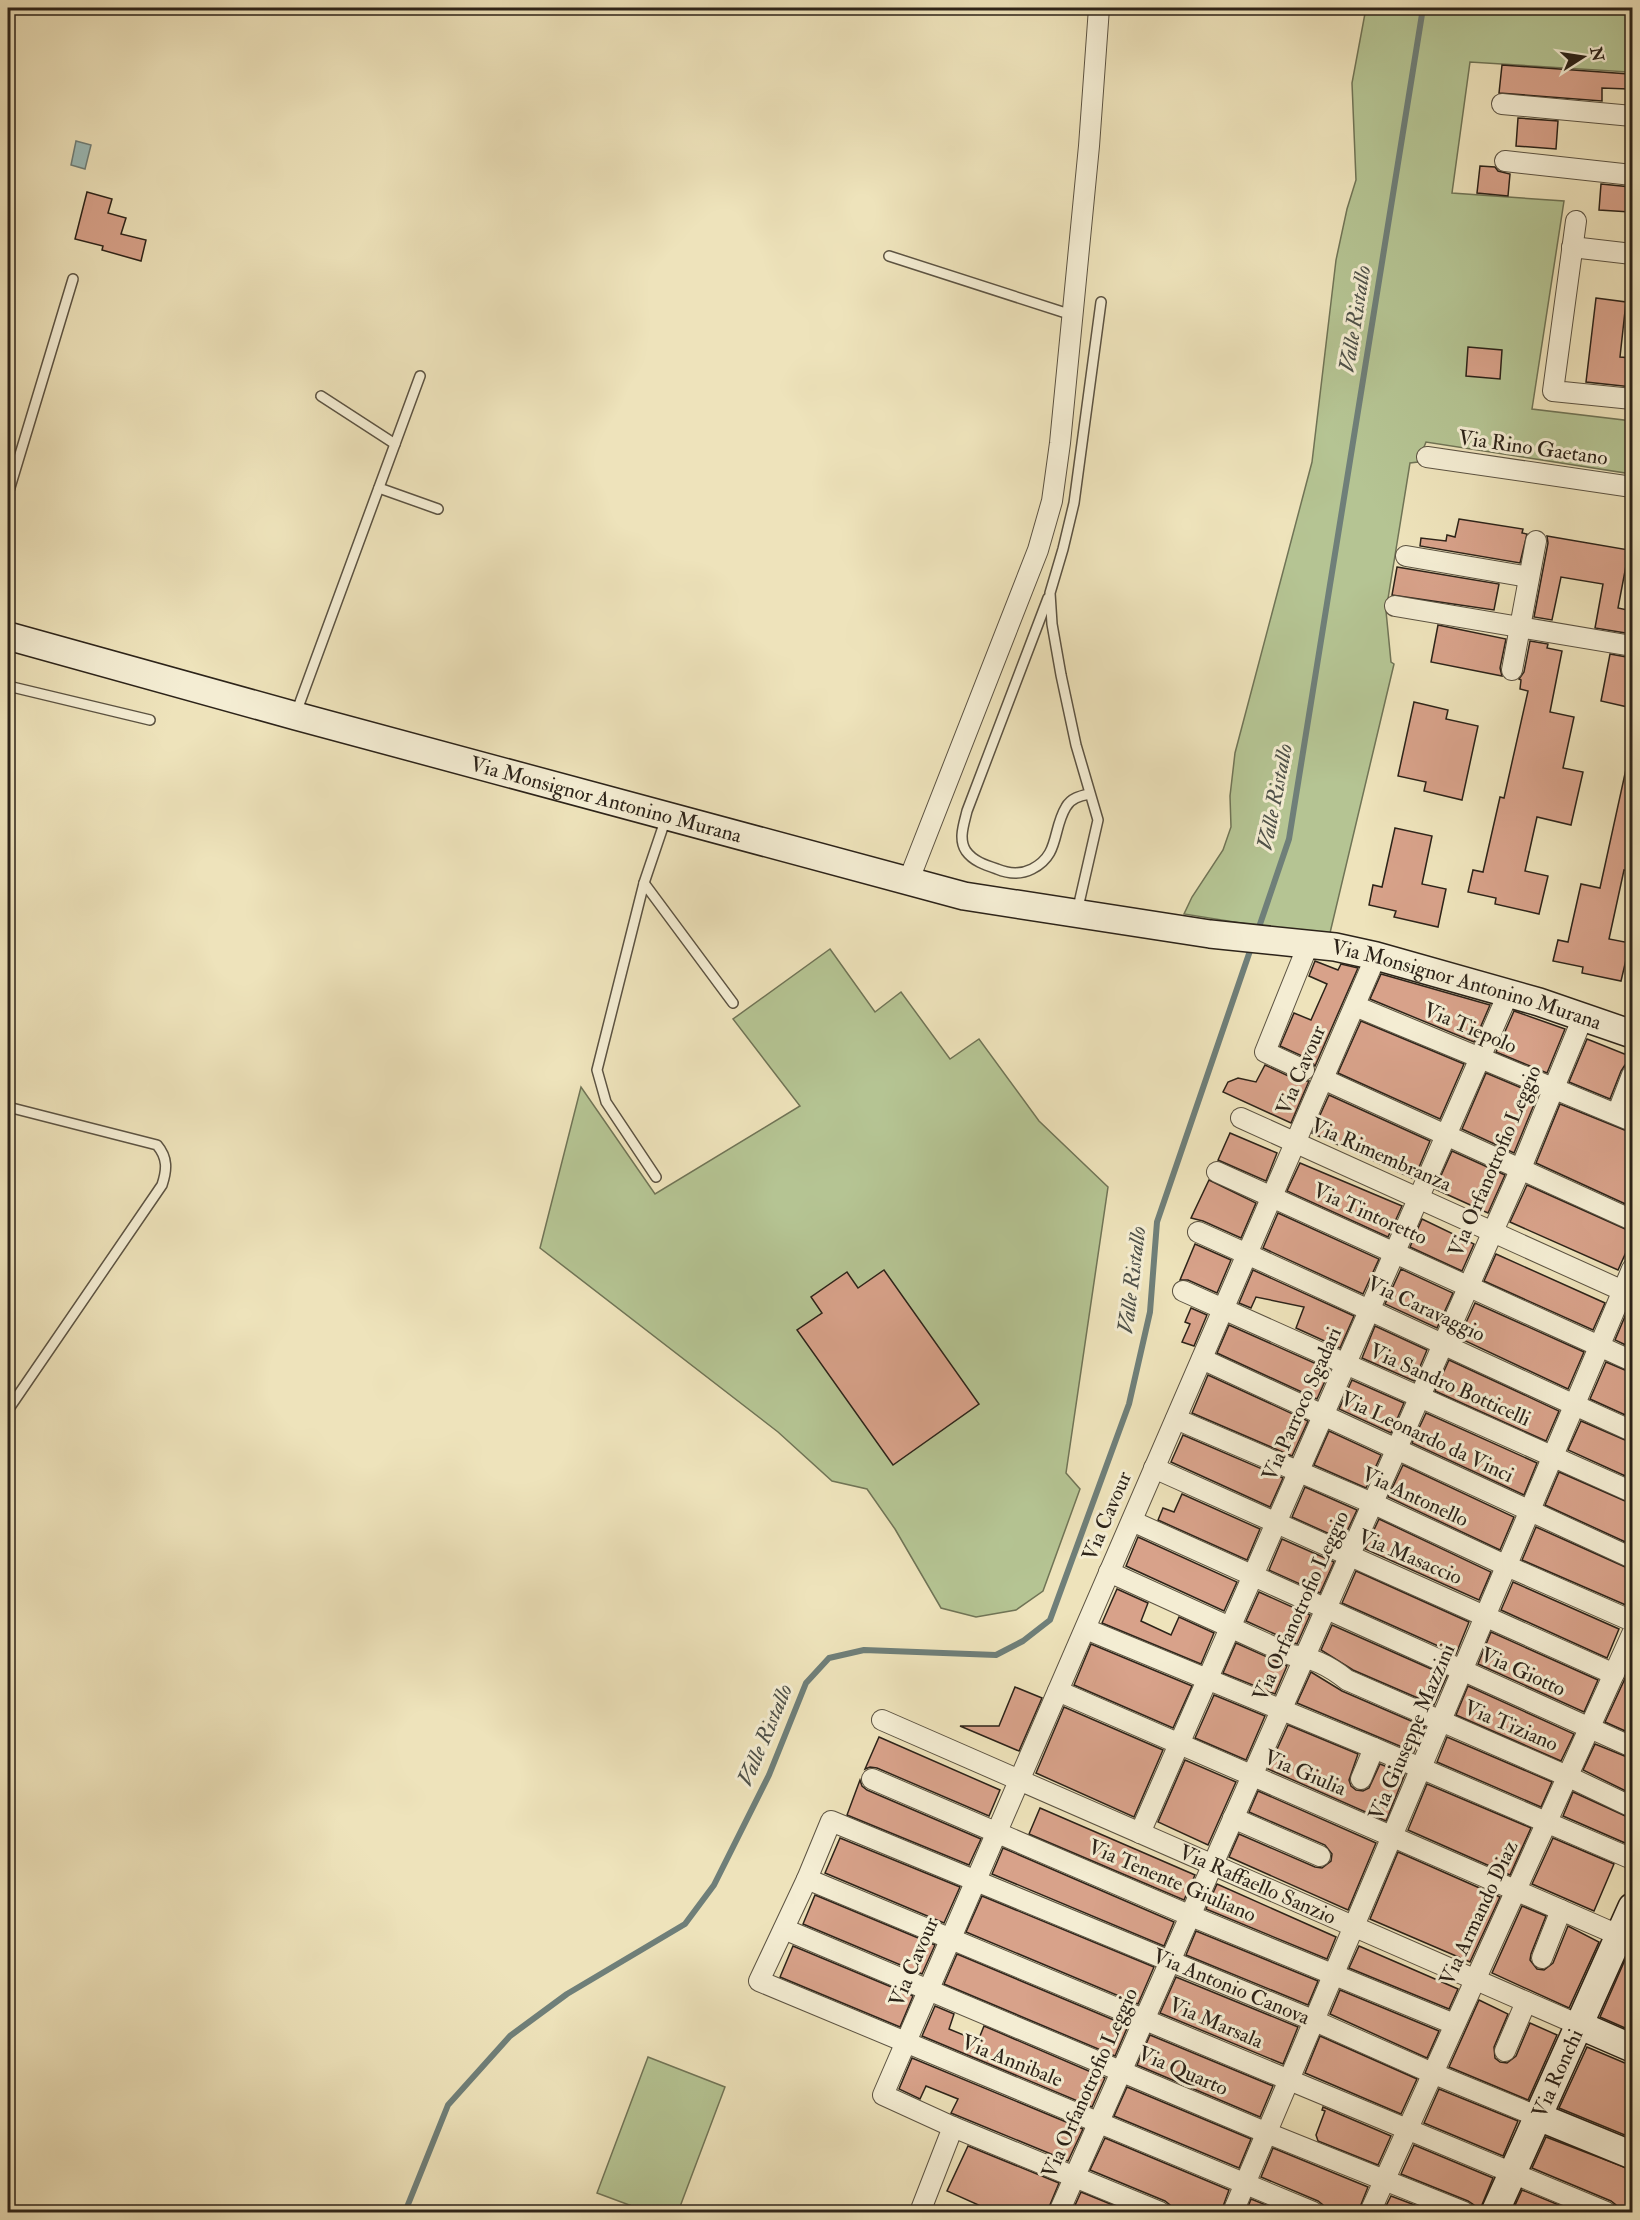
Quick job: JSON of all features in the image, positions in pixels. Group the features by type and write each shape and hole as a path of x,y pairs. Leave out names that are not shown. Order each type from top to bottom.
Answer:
{"street":[{"path":"908,882 1038,550 1052,501 1089,146 1099,8"},
{"path":"1502,104 1632,116"},
{"path":"1505,161 1632,175"},
{"path":"1576,221 1552,391 1632,399"},
{"path":"1572,247 1632,254"},
{"name":"Via Rino Gaetano","path":"1427,458 1632,487"},
{"path":"1512,670 1536,542"},
{"path":"1406,555 1529,577"},
{"path":"1395,606 1632,646"},
{"name":"Via Monsignor Antonino Murana","path":"8,636 963,896 1210,934 1335,947 1376,956 1508,994 1632,1034"},
{"path":"1303,944 1265,1052 1305,1070"},
{"name":"Via Cavour","path":"953,2127 883,2095 1376,956"},
{"name":"Via Parroco Sgadari","path":"1140,1833 1508,994"},
{"name":"Via Tiepolo","path":"1355,1006 1625,1118"},
{"name":"Via Orfanotrofio Leggio","path":"1059,2212 1521,1168 1583,1017"},
{"path":"1625,1118 1632,1075"},
{"path":"1323,1079 1632,1220"},
{"name":"Via Rimembranza","path":"1241,1118 1628,1293"},
{"name":"Via Tintoretto","path":"1217,1172 1395,1251 1632,1361"},
{"name":"Via Caravaggio","path":"1198,1232 1369,1308 1443,1345 1632,1431"},
{"name":"Via Giuseppe Mazzini","path":"1233,2212 1335,1976 1575,1405 1600,1347 1628,1293 1632,1269"},
{"name":"Via Sandro Botticelli","path":"1183,1291 1632,1492"},
{"name":"Via Leonardo da Vinci","path":"1202,1359 1632,1558"},
{"name":"Via Antonello","path":"1176,1419 1372,1503 1632,1621"},
{"name":"Via Masaccio","path":"1154,1468 1614,1674"},
{"name":"Via Giotto","path":"1132,1521 1632,1747"},
{"name":"Via Tiziano","path":"1109,1572 1291,1655 1304,1656 1334,1670 1347,1680 1567,1776 1632,1807"},
{"path":"1086,1629 1374,1748 1632,1859"},
{"name":"Via Armando Diaz","path":"1370,2212 1632,1634"},
{"name":"Via Giulia","path":"1058,1691 1626,1938"},
{"name":"Via Raffaello Sanzio","path":"882,1720 1632,2048"},
{"path":"1361,1779 1374,1748"},
{"name":"Via Tenente Giuliano","path":"872,1779 1191,1916 1454,2024"},
{"path":"1233,1818 1320,1856"},
{"name":"Via Antonio Canova","path":"807,1879 831,1821 1632,2155"},
{"path":"784,1929 807,1879"},
{"name":"Via Marsala","path":"807,1879 1606,2212"},
{"name":"Via Ronchi","path":"1495,2212 1579,2025 1626,1938 1632,1907"},
{"path":"1542,1958 1561,1910"},
{"name":"Via Annibale","path":"784,1929 759,1981 1314,2212"},
{"name":"Via Quarto","path":"784,1929 1267,2133 1464,2212"},
{"path":"1505,2051 1526,2002"},
{"path":"920,2212 953,2127 1160,2212"}],"lane":[{"path":"889,256 1072,315"},
{"path":"8,494 73,279"},
{"path":"1089,794 1077,796 1066,805 1051,854 1039,866 1022,874 1005,872 985,865 970,857 963,846 962,832 967,811 1050,594 1063,549 1074,503 1101,302"},
{"path":"296,716 420,376"},
{"path":"321,396 394,444"},
{"path":"379,488 438,509"},
{"path":"1050,594 1060,675 1089,794 1098,820 1077,914"},
{"path":"8,686 150,720"},
{"path":"656,1177 606,1102 597,1071 644,883 666,816"},
{"path":"644,883 733,1003"},
{"path":"8,1107 157,1145 164,1153 166,1172 162,1185 8,1410"}],"green space":[{"path":"1366,8 1632,8 1628,72 1470,62 1452,193 1564,201 1532,409 1632,421 1632,474 1426,442 1418,462 1410,463 1386,611 1391,662 1394,664 1330,933 1298,932 1184,914 1192,897 1223,850 1231,827 1230,796 1235,753 1312,462 1336,260 1356,180 1352,83"},
{"path":"830,949 875,1012 901,992 950,1059 979,1039 1039,1121 1108,1187 1066,1473 1080,1489 1043,1591 1016,1610 976,1617 941,1608 895,1529 867,1489 832,1481 778,1432 540,1248 581,1087 655,1194 800,1106 733,1019"},
{"path":"648,2057 725,2087 678,2212 648,2212 597,2193"}],"water":[{"path":"76,141 91,145 85,169 71,165"}],"building":[{"path":"1502,65 1629,74 1628,89 1602,88 1602,101 1499,93"},
{"path":"1518,118 1558,121 1556,149 1516,146"},
{"path":"1480,166 1495,167 1498,171 1510,174 1508,196 1477,193"},
{"path":"1601,184 1631,187 1630,212 1599,210"},
{"path":"87,192 112,199 108,213 126,218 121,234 146,240 141,261 102,250 103,246 75,239"},
{"path":"1596,298 1626,302 1620,357 1632,358 1632,387 1586,382"},
{"path":"1468,347 1502,350 1500,379 1466,376"},
{"path":"1459,519 1523,529 1522,533 1527,534 1520,563 1420,546 1421,538 1446,541 1447,535 1455,537"},
{"path":"1547,536 1629,550 1618,608 1632,611 1632,634 1595,628 1603,584 1561,577 1552,620 1534,617 1548,543"},
{"path":"1397,567 1499,584 1494,610 1392,595"},
{"path":"1438,625 1506,639 1500,668 1502,676 1431,662"},
{"path":"1530,641 1548,644 1547,648 1562,651 1550,712 1574,717 1563,768 1583,772 1571,825 1537,817 1525,871 1548,876 1539,914 1495,904 1496,898 1468,892 1473,870 1483,872 1500,797 1504,798 1528,691 1520,689 1521,680 1519,679 1524,672"},
{"path":"1610,654 1632,658 1632,708 1601,701"},
{"path":"1414,702 1448,710 1446,719 1478,726 1462,800 1424,791 1426,782 1398,776"},
{"path":"1626,769 1632,770 1632,872 1624,870 1609,939 1630,943 1621,981 1582,973 1583,967 1553,961 1558,940 1568,942 1581,884 1600,888"},
{"path":"1395,828 1432,836 1422,884 1446,889 1438,927 1394,917 1396,911 1369,905 1373,885 1382,887"},
{"path":"1315,961 1338,970 1341,964 1358,968 1315,1066 1309,1059 1280,1046 1294,1013 1311,1020 1327,984 1309,976"},
{"path":"1381,974 1490,1005 1474,1042 1370,999"},
{"path":"1514,1011 1565,1029 1547,1073 1496,1052"},
{"path":"1361,1021 1464,1064 1440,1119 1338,1073"},
{"path":"1587,1039 1632,1057 1632,1063 1625,1065 1621,1071 1610,1099 1569,1082"},
{"path":"1265,1065 1299,1081 1309,1081 1291,1123 1223,1092 1228,1082 1238,1078 1256,1082"},
{"path":"1486,1073 1538,1095 1514,1153 1462,1129"},
{"path":"1329,1095 1430,1141 1414,1179 1312,1133"},
{"path":"1560,1104 1632,1133 1632,1207 1536,1163"},
{"path":"1230,1133 1277,1153 1266,1181 1218,1160"},
{"path":"1452,1151 1505,1175 1488,1213 1435,1189"},
{"path":"1300,1163 1402,1206 1388,1237 1287,1191"},
{"path":"1209,1180 1256,1203 1241,1238 1191,1218"},
{"path":"1527,1185 1632,1232 1632,1239 1618,1270 1510,1222"},
{"path":"1278,1213 1379,1259 1363,1294 1263,1248"},
{"path":"1422,1219 1474,1244 1462,1271 1410,1247"},
{"path":"1195,1244 1231,1260 1217,1293 1188,1280 1180,1280"},
{"path":"1496,1254 1605,1303 1593,1330 1484,1281"},
{"path":"1401,1269 1453,1293 1437,1328 1385,1304"},
{"path":"884,1270 979,1404 893,1465 797,1330 822,1313 811,1297 847,1272 858,1288"},
{"path":"1253,1270 1354,1316 1340,1348 1296,1328 1304,1307 1256,1297 1251,1308 1239,1303"},
{"path":"1475,1303 1584,1352 1568,1389 1459,1338"},
{"path":"1191,1308 1207,1315 1194,1346 1182,1342 1190,1324 1185,1322"},
{"path":"1626,1314 1632,1317 1632,1348 1615,1340"},
{"path":"1229,1325 1330,1370 1317,1399 1217,1353"},
{"path":"1375,1326 1427,1350 1414,1381 1362,1358"},
{"path":"1449,1360 1559,1411 1546,1441 1435,1391"},
{"path":"1606,1362 1632,1373 1632,1418 1590,1399"},
{"path":"1208,1375 1308,1421 1292,1456 1192,1413"},
{"path":"1352,1380 1404,1403 1391,1433 1339,1409"},
{"path":"1426,1413 1537,1463 1524,1495 1412,1443"},
{"path":"1581,1421 1632,1443 1632,1479 1568,1450"},
{"path":"1329,1431 1381,1455 1366,1488 1314,1465"},
{"path":"1183,1435 1283,1478 1270,1507 1171,1462"},
{"path":"1403,1465 1514,1517 1500,1550 1388,1497"},
{"path":"1559,1472 1632,1504 1632,1545 1545,1505"},
{"path":"1305,1487 1357,1510 1343,1540 1292,1517"},
{"path":"1182,1494 1260,1529 1247,1560 1158,1520 1163,1508 1174,1512"},
{"path":"1379,1519 1491,1572 1479,1600 1365,1549"},
{"path":"1536,1527 1632,1570 1632,1597 1628,1606 1522,1560"},
{"path":"1138,1537 1237,1582 1224,1611 1126,1566"},
{"path":"1282,1539 1334,1562 1320,1593 1269,1570"},
{"path":"1356,1571 1469,1622 1456,1654 1342,1603"},
{"path":"1513,1582 1619,1629 1607,1658 1501,1610"},
{"path":"1117,1589 1148,1603 1141,1621 1171,1635 1179,1617 1214,1633 1201,1664 1102,1623"},
{"path":"1259,1592 1310,1615 1297,1644 1246,1621"},
{"path":"1332,1625 1447,1676 1434,1705 1353,1670 1321,1650"},
{"path":"1491,1632 1598,1680 1584,1712 1478,1664"},
{"path":"1236,1643 1287,1666 1275,1694 1223,1673"},
{"path":"1091,1644 1192,1686 1173,1728 1074,1685"},
{"path":"1311,1672 1342,1691 1425,1727 1414,1752 1297,1703"},
{"path":"1628,1672 1632,1675 1632,1734 1605,1722"},
{"path":"1468,1686 1574,1734 1561,1761 1456,1715"},
{"path":"1015,1687 1042,1698 1019,1751 960,1726 999,1726"},
{"path":"1214,1695 1265,1716 1246,1760 1195,1738"},
{"path":"1064,1707 1163,1750 1134,1817 1036,1773"},
{"path":"1288,1725 1358,1754 1349,1780 1351,1786 1356,1790 1363,1791 1369,1788 1380,1764 1405,1774 1386,1821 1268,1769"},
{"path":"879,1737 1000,1790 989,1816 877,1768 865,1769"},
{"path":"1447,1737 1552,1782 1541,1807 1437,1762"},
{"path":"1595,1744 1632,1759 1632,1794 1583,1770"},
{"path":"1185,1760 1236,1782 1208,1845 1158,1822"},
{"path":"860,1780 862,1786 867,1790 981,1839 969,1865 847,1815"},
{"path":"1427,1784 1531,1828 1510,1875 1408,1830"},
{"path":"1258,1791 1376,1843 1348,1910 1229,1857 1239,1834 1315,1867 1322,1868 1331,1861 1332,1854 1325,1845 1249,1812"},
{"path":"1573,1792 1632,1819 1632,1846 1563,1816"},
{"path":"1040,1808 1195,1875 1184,1900 1029,1834"},
{"path":"840,1838 960,1887 944,1923 825,1873"},
{"path":"1553,1838 1614,1864 1594,1911 1532,1884"},
{"path":"1003,1848 1174,1922 1164,1946 992,1874"},
{"path":"1398,1852 1500,1897 1470,1962 1370,1919"},
{"path":"1217,1884 1336,1937 1327,1959 1206,1909"},
{"path":"815,1895 935,1945 922,1974 803,1924"},
{"path":"982,1896 1154,1967 1138,2004 966,1932"},
{"path":"1522,1906 1546,1916 1531,1954 1530,1960 1537,1969 1544,1970 1553,1963 1568,1926 1599,1942 1569,2008 1492,1973"},
{"path":"1196,1931 1318,1981 1308,2005 1186,1955"},
{"path":"793,1946 913,1996 900,2027 780,1977"},
{"path":"1359,1946 1458,1989 1449,2009 1349,1968"},
{"path":"1628,1953 1632,1955 1632,2031 1600,2017"},
{"path":"957,1954 1128,2026 1115,2056 944,1984"},
{"path":"1176,1977 1298,2027 1283,2064 1160,2013"},
{"path":"1340,1990 1439,2031 1427,2058 1330,2014"},
{"path":"1479,2000 1508,2014 1494,2047 1495,2058 1500,2062 1507,2063 1516,2056 1530,2023 1557,2035 1528,2100 1449,2067"},
{"path":"935,2006 954,2014 949,2029 978,2041 984,2026 1105,2078 1092,2107 922,2036"},
{"path":"1150,2035 1273,2086 1260,2117 1137,2065"},
{"path":"1320,2036 1417,2079 1401,2114 1305,2073"},
{"path":"1587,2047 1632,2066 1632,2138 1559,2108"},
{"path":"912,2058 1083,2129 1068,2161 951,2113 958,2099 926,2086 920,2099 899,2089"},
{"path":"1127,2087 1251,2139 1239,2168 1114,2116"},
{"path":"1439,2089 1518,2121 1503,2156 1424,2123"},
{"path":"1323,2107 1391,2136 1378,2165 1318,2141 1316,2135 1325,2111 1322,2110"},
{"path":"1546,2137 1632,2170 1632,2212 1618,2212 1616,2205 1611,2201 1532,2168"},
{"path":"1105,2138 1229,2190 1221,2212 1172,2212 1170,2205 1165,2201 1090,2170"},
{"path":"1414,2145 1493,2178 1479,2212 1476,2212 1474,2205 1468,2201 1401,2174"},
{"path":"968,2146 1059,2183 1047,2212 994,2212 947,2191"},
{"path":"1273,2148 1368,2187 1358,2212 1325,2212 1323,2205 1318,2201 1261,2177"},
{"path":"1522,2190 1576,2212 1512,2212"},
{"path":"1081,2192 1130,2212 1072,2212"},
{"path":"1391,2196 1433,2212 1383,2212"},
{"path":"1251,2199 1283,2212 1246,2212"}],"waterway":[{"name":"Valle Ristallo","path":"1257,933 1289,839 1423,8"},
{"name":"Valle Ristallo","path":"405,2212 448,2105 510,2036 567,1994 685,1924 714,1885 769,1775 806,1683 829,1658 864,1650 996,1655 1023,1641 1050,1620 1129,1404 1150,1312 1157,1222 1252,945"}]}
